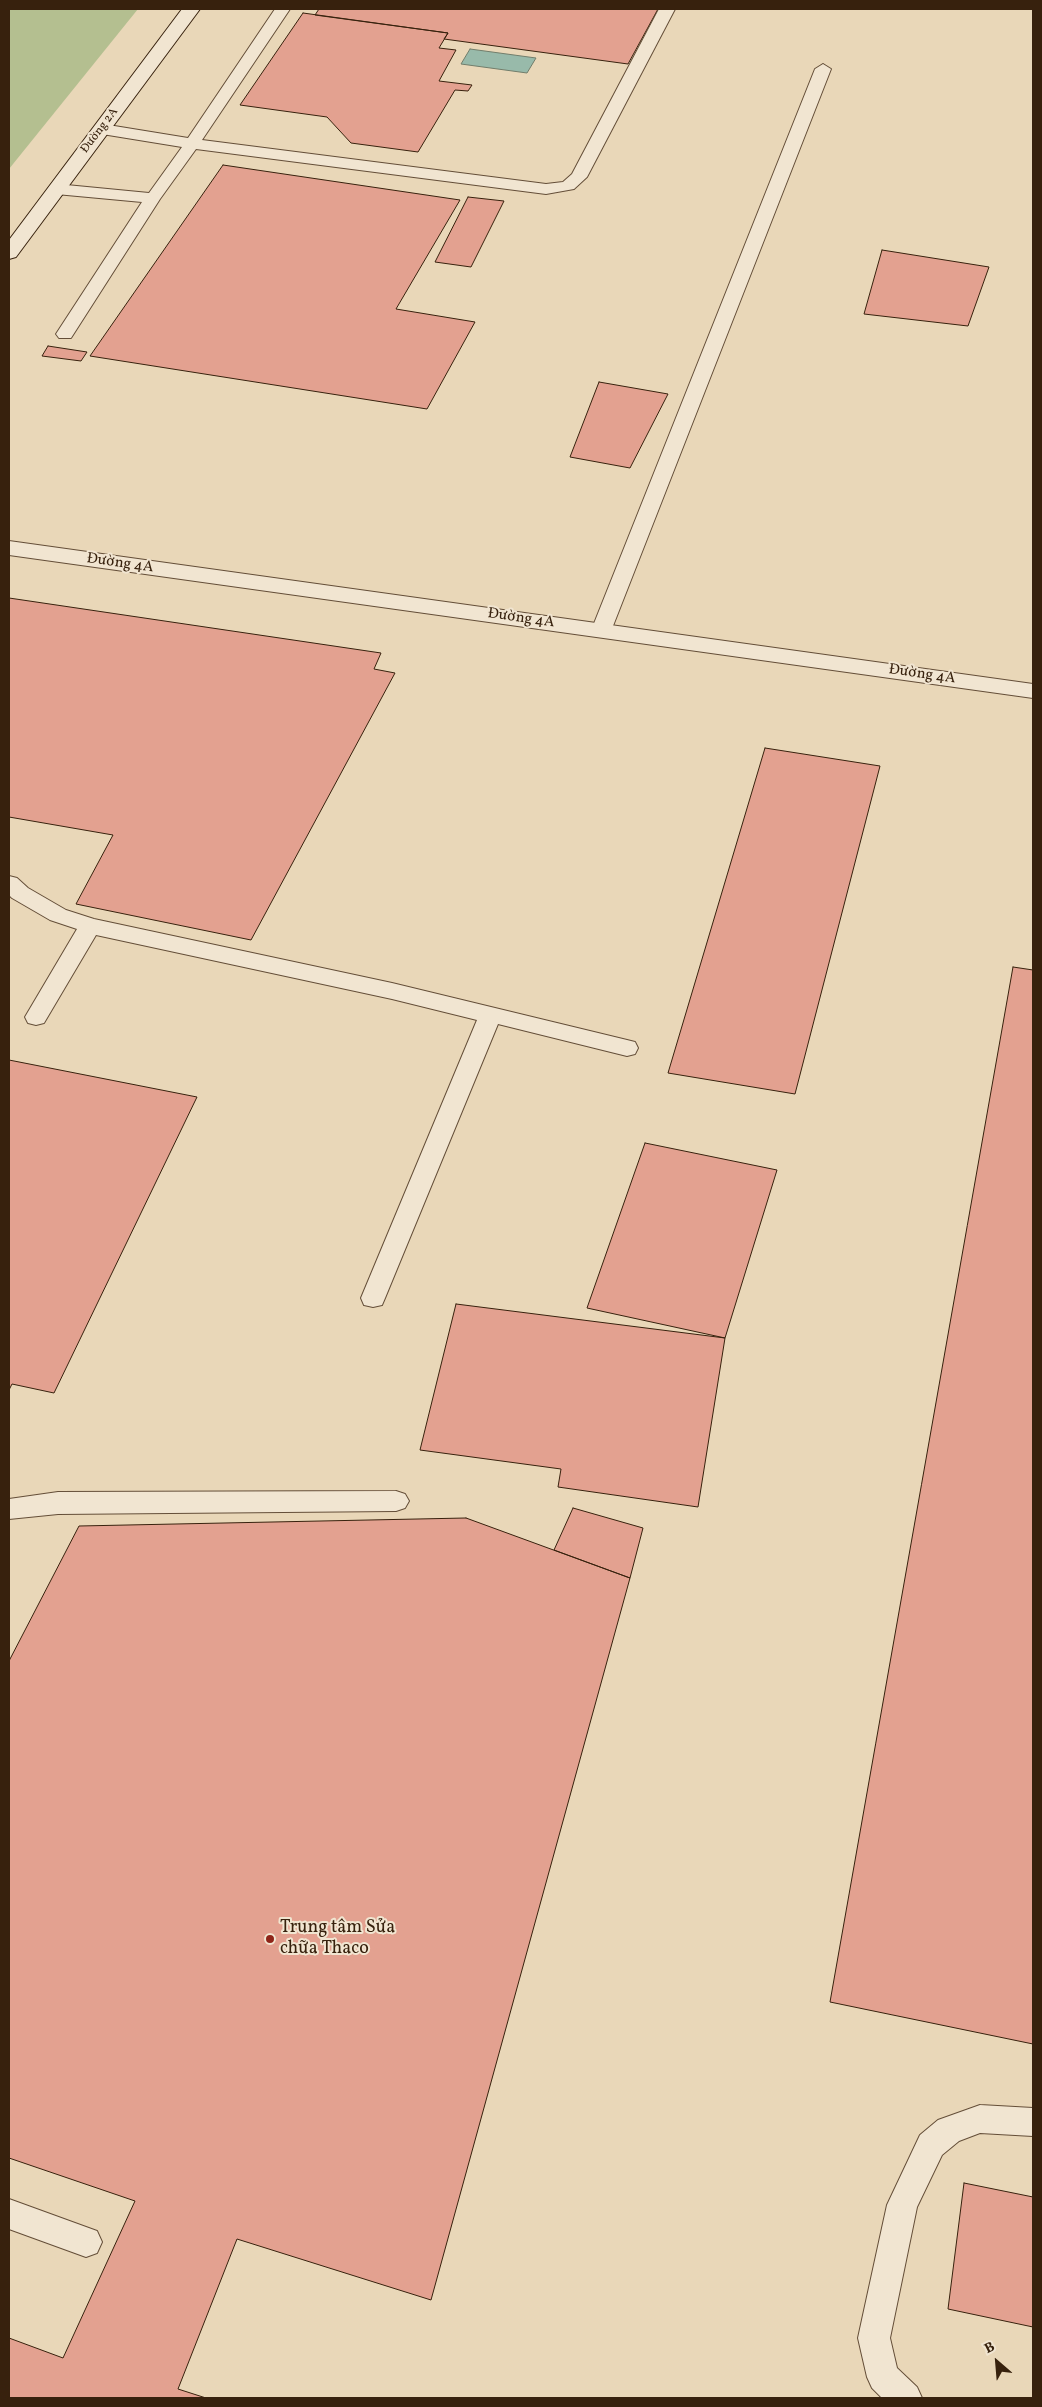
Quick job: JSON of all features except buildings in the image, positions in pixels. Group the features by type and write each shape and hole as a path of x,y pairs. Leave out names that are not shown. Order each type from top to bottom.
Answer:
{"street":[{"name":"Đường 2A","path":"9,253 191,9"},
{"name":"Đường 4A","path":"9,548 1033,690"}],"lane":[{"path":"64,334 153,198 192,144 282,9"},
{"path":"102,129 192,144 546,189 568,186 579,177 667,9"},
{"path":"601,630 823,69"},
{"path":"56,189 153,198"},
{"path":"9,883 20,893 58,915 90,926 392,992 627,1048"},
{"path":"36,1017 90,926"},
{"path":"373,1298 490,1016"},
{"path":"9,1509 58,1503 396,1501"},
{"path":"906,2398 883,2377 874,2338 902,2205 931,2145 949,2130 980,2119 1033,2122"},
{"path":"9,2214 86,2242"}],"shaded area":[{"path":"9,9 138,9 9,169"},
{"path":"470,49 536,58 527,73 461,64"}],"place":[{"name":"Trung tâm Sửa chữa Thaco","path":"270,1939"}]}
